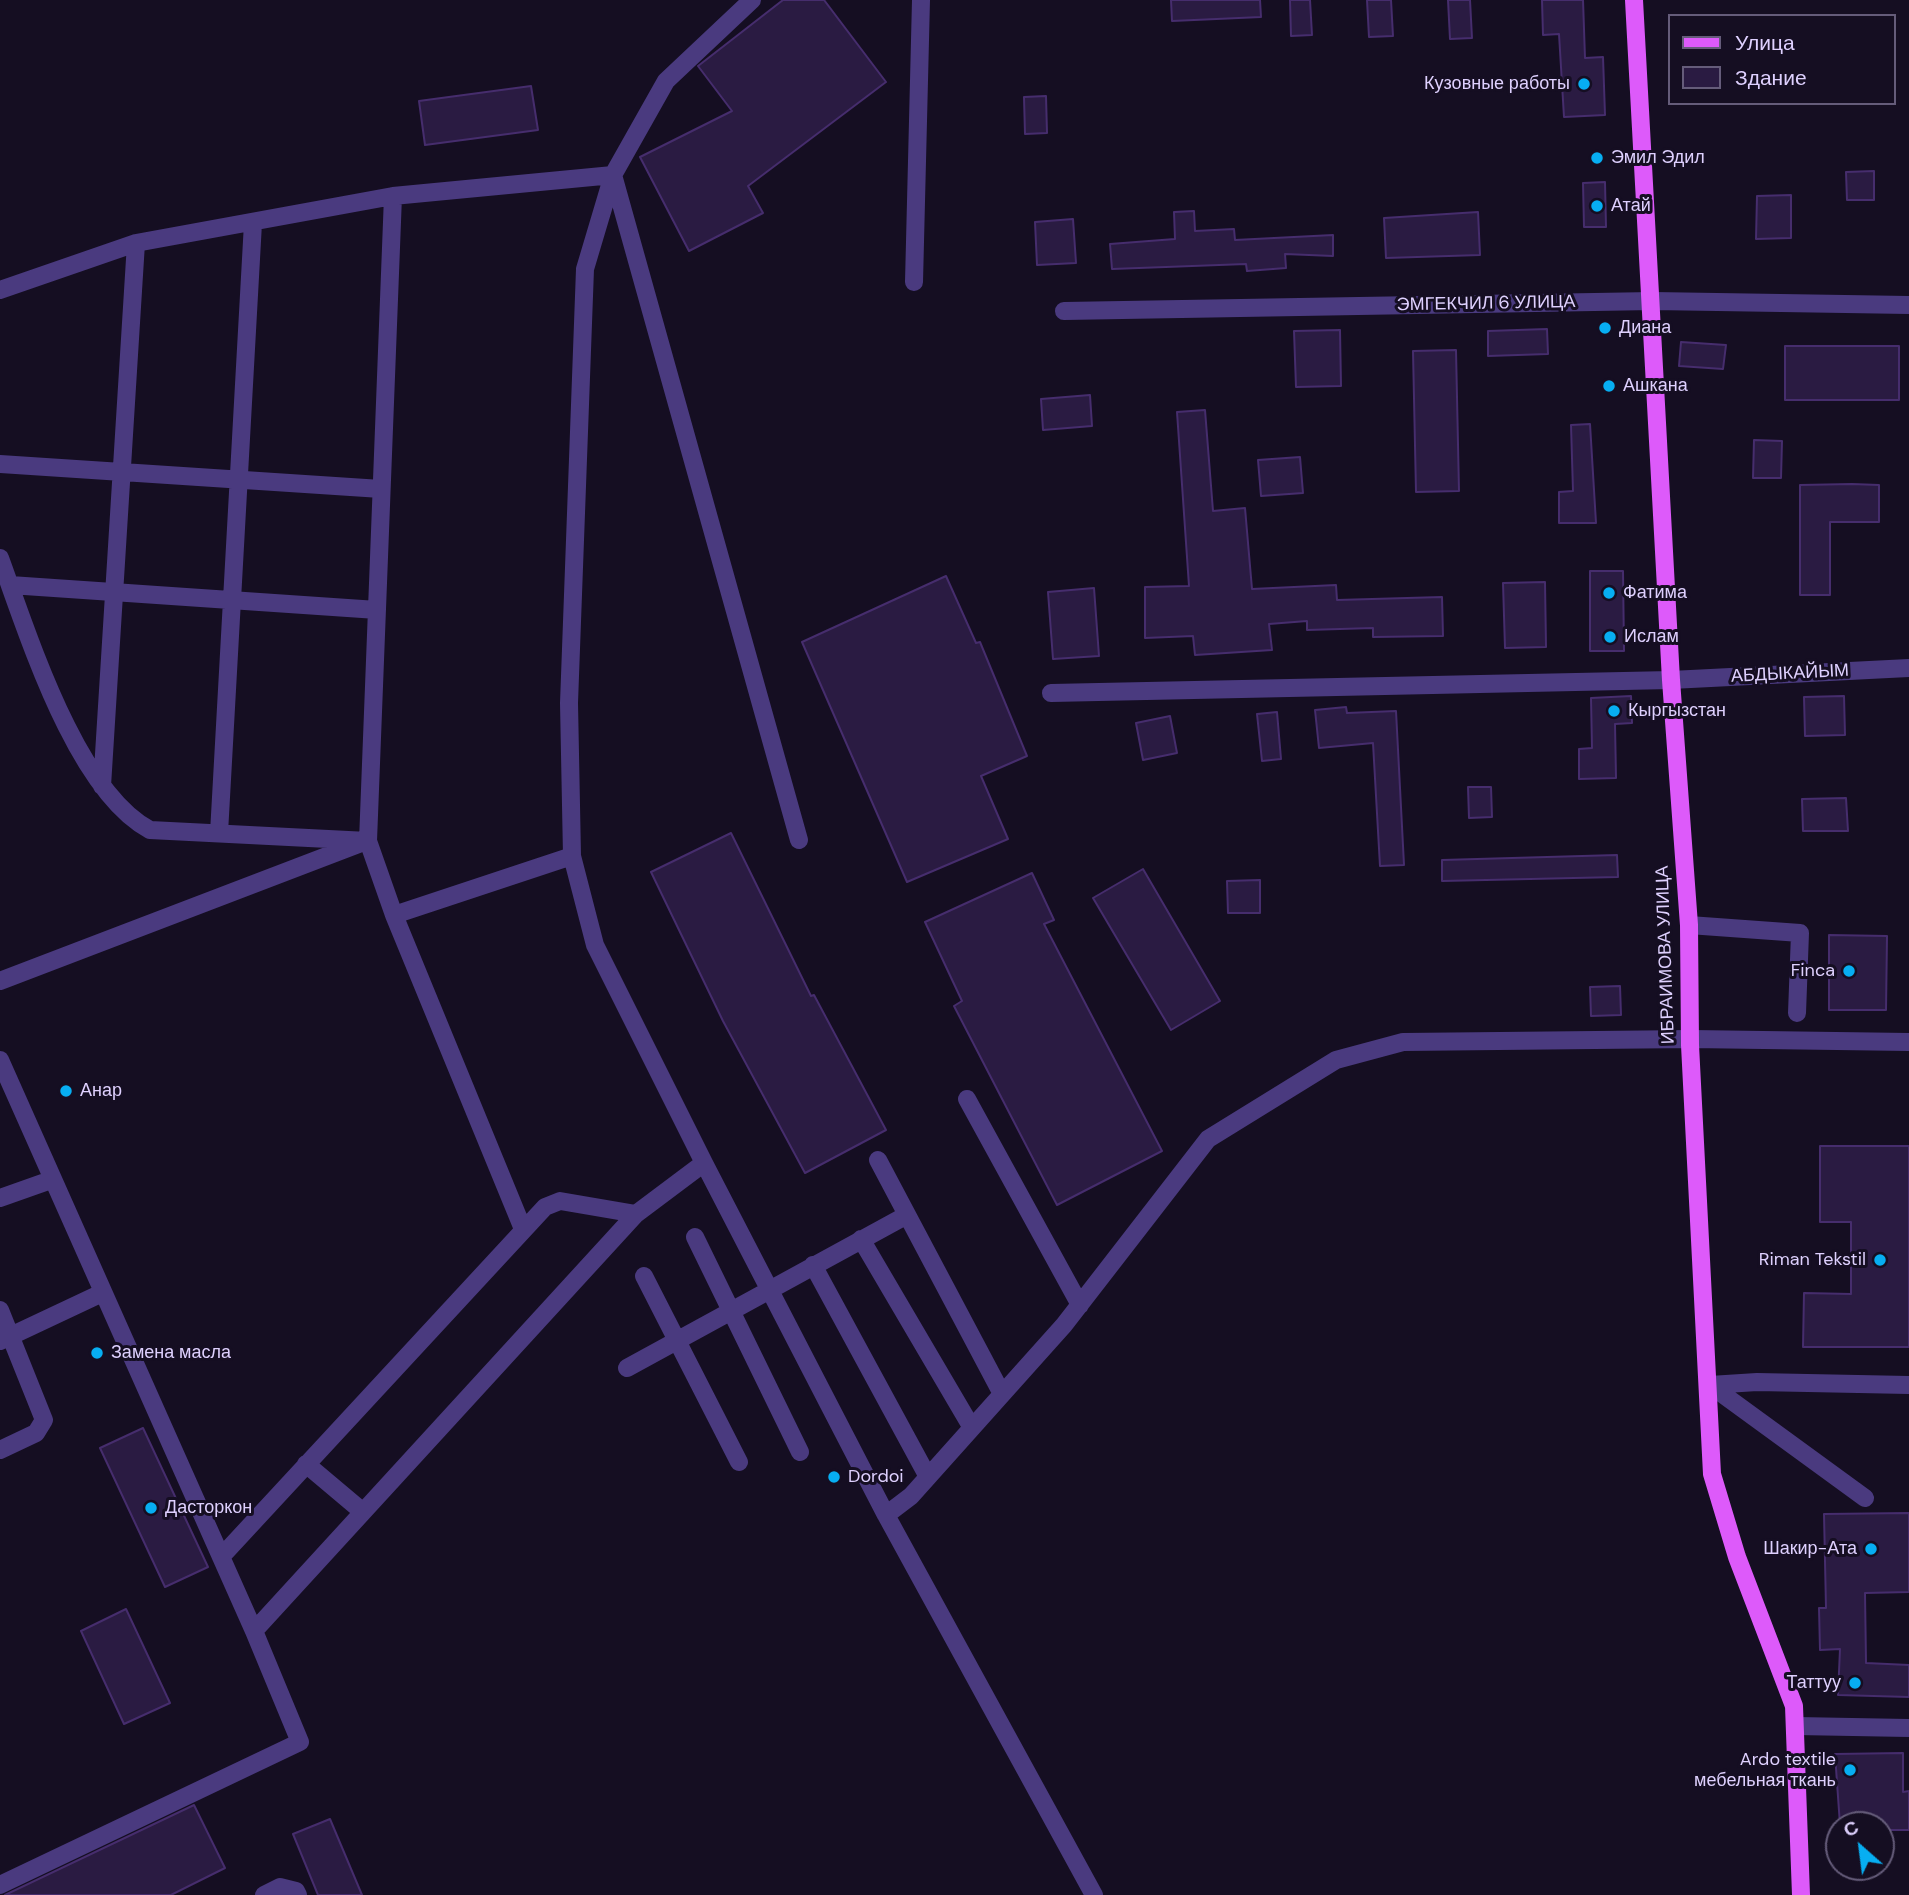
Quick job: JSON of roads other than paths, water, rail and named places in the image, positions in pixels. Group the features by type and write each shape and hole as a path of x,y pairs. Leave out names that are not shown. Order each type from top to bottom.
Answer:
{"main road":[{"name":"ИБРАИМОВА УЛИЦА","path":"1634,0 1653,301 1671,680 1689,925 1691,1039 1710,1385 1712,1474 1737,1557 1794,1706 1801,1895"}],"street":[{"path":"752,0 666,80 613,174 585,269 569,704 572,856 595,945 704,1163 886,1515 1094,1895"},
{"path":"914,282 921,0"},
{"path":"0,290 136,243 393,196 613,174"},
{"path":"613,174 799,840"},
{"path":"393,196 368,841 394,915 523,1229"},
{"path":"219,833 253,223"},
{"path":"102,786 136,243"},
{"name":"ЭМГЕКЧИЛ 6 УЛИЦА","path":"1063,311 1653,301 1909,305"},
{"path":"0,464 382,489"},
{"path":"0,558 51,696 102,786 130,819 150,830 368,841"},
{"path":"10,585 377,610"},
{"name":"АБДЫКАЙЫМ","path":"1051,693 1671,680 1909,668"},
{"path":"0,981 368,841"},
{"path":"394,915 572,856"},
{"path":"1689,925 1800,933 1797,1013"},
{"path":"886,1515 911,1496 1080,1305 1209,1139 1336,1060 1403,1042 1691,1039 1909,1042"},
{"path":"0,1060 51,1180 254,1631 300,1742 0,1885"},
{"path":"967,1099 1080,1305"},
{"path":"878,1160 1002,1394"},
{"path":"254,1631 636,1214 704,1163"},
{"path":"0,1198 51,1180"},
{"path":"221,1557 545,1207 560,1201 636,1214"},
{"path":"627,1368 907,1215"},
{"path":"695,1237 800,1451"},
{"path":"861,1239 972,1429"},
{"path":"813,1265 928,1477"},
{"path":"644,1276 739,1462"},
{"path":"6,1338 102,1293"},
{"path":"0,1310 6,1338 44,1420 36,1433 0,1450"},
{"path":"1710,1385 1757,1382 1909,1385"},
{"path":"1710,1385 1865,1498"},
{"path":"306,1464 363,1512"},
{"path":"1796,1726 1909,1728"},
{"path":"264,1895 280,1887 296,1891 298,1895"}],"place":[{"name":"Кузовные работы","path":"1584,84"},
{"name":"Эмил Эдил","path":"1597,158"},
{"name":"Атай","path":"1597,206"},
{"name":"Диана","path":"1605,328"},
{"name":"Ашкана","path":"1609,386"},
{"name":"Фатима","path":"1609,593"},
{"name":"Ислам","path":"1610,637"},
{"name":"Кыргызстан","path":"1614,711"},
{"name":"Finca","path":"1849,971"},
{"name":"Анар","path":"66,1091"},
{"name":"Riman Tekstil","path":"1880,1260"},
{"name":"Замена масла","path":"97,1353"},
{"name":"Dordoi","path":"834,1477"},
{"name":"Дасторкон","path":"151,1508"},
{"name":"Шакир-Ата","path":"1871,1549"},
{"name":"Таттуу","path":"1855,1683"},
{"name":"Ardo textile мебельная ткань","path":"1850,1770"}]}
